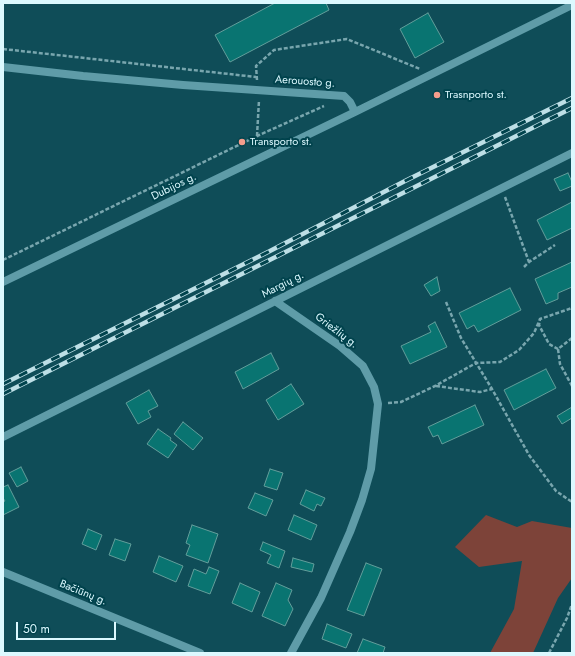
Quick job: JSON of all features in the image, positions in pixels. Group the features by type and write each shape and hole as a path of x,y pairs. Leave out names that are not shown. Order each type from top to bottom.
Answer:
{"street":[{"path":"355,112 572,5"},
{"name":"Aerouosto g.","path":"3,68 83,76 344,96 350,102 355,112"},
{"name":"Dubijos g.","path":"3,282 355,112"},
{"name":"Margių g.","path":"3,437 572,152"},
{"name":"Griežlių g.","path":"275,301 340,346 363,366 374,387 378,404 371,469 362,500 350,532 321,598 291,653"},
{"name":"Bačiūnų g.","path":"3,572 200,653"}],"path":[{"path":"256,66 274,50 347,39 431,74"},
{"path":"3,49 256,77"},
{"path":"257,136 260,90"},
{"path":"3,260 257,136 324,105"},
{"path":"501,188 529,262"},
{"path":"524,267 555,245"},
{"path":"446,302 461,338 492,388 529,455 556,491 572,502"},
{"path":"378,404 401,402 435,386 476,363 500,362 519,350 534,333 540,319 571,308"},
{"path":"540,319 540,325 549,344 558,349"},
{"path":"558,349 572,338"},
{"path":"558,349 560,364 572,386"},
{"path":"435,386 480,392 492,388"},
{"path":"549,653 567,618 572,604"}],"shaded area":[{"path":"486,515 517,527 532,521 572,528 572,578 558,598 533,653 490,653 514,609 522,561 479,567 455,547"}],"building":[{"path":"275,3 326,3 329,10 230,62 215,35"},
{"path":"428,13 444,42 415,58 400,29"},
{"path":"568,173 572,186 560,191 554,179"},
{"path":"572,202 572,228 547,240 537,220"},
{"path":"572,262 572,287 558,293 558,299 546,304 535,279"},
{"path":"437,277 440,291 431,296 424,285"},
{"path":"510,288 521,310 478,332 474,325 467,329 459,313"},
{"path":"435,322 447,347 410,364 401,346 431,332 428,326"},
{"path":"271,353 279,369 243,389 235,372"},
{"path":"546,369 556,388 514,410 504,390"},
{"path":"291,384 304,404 278,420 266,400"},
{"path":"149,390 158,406 148,411 151,417 138,424 126,403"},
{"path":"475,405 484,425 442,444 438,435 433,437 428,427"},
{"path":"572,407 572,418 562,424 557,416"},
{"path":"183,422 203,438 193,450 174,434"},
{"path":"158,429 171,438 170,440 177,445 168,458 147,444"},
{"path":"21,467 28,481 17,487 9,473"},
{"path":"270,469 283,473 277,490 264,486"},
{"path":"8,485 19,507 3,515 3,502 5,501 3,498 3,487"},
{"path":"306,490 325,498 321,506 317,504 314,511 300,504"},
{"path":"255,493 273,500 266,516 248,508"},
{"path":"294,515 317,525 311,540 288,530"},
{"path":"192,525 218,534 208,563 186,555 190,545 186,543"},
{"path":"88,529 102,535 96,550 82,544"},
{"path":"115,539 131,544 125,561 109,555"},
{"path":"263,542 285,551 279,568 267,563 271,555 260,550"},
{"path":"159,556 183,566 176,582 153,572"},
{"path":"293,558 314,564 312,572 291,567"},
{"path":"366,563 382,569 364,616 347,610"},
{"path":"209,567 219,571 210,594 188,586 194,569 206,574"},
{"path":"240,583 260,592 252,612 232,603"},
{"path":"276,583 292,590 288,600 293,609 285,626 262,616"},
{"path":"327,624 352,634 346,648 322,639"},
{"path":"363,639 385,647 383,653 357,653"}],"railway":[{"path":"3,384 572,98"},
{"path":"3,394 572,108"}],"place":[{"name":"Trasnporto st.","path":"437,95"},
{"name":"Transporto st.","path":"242,142"}]}
